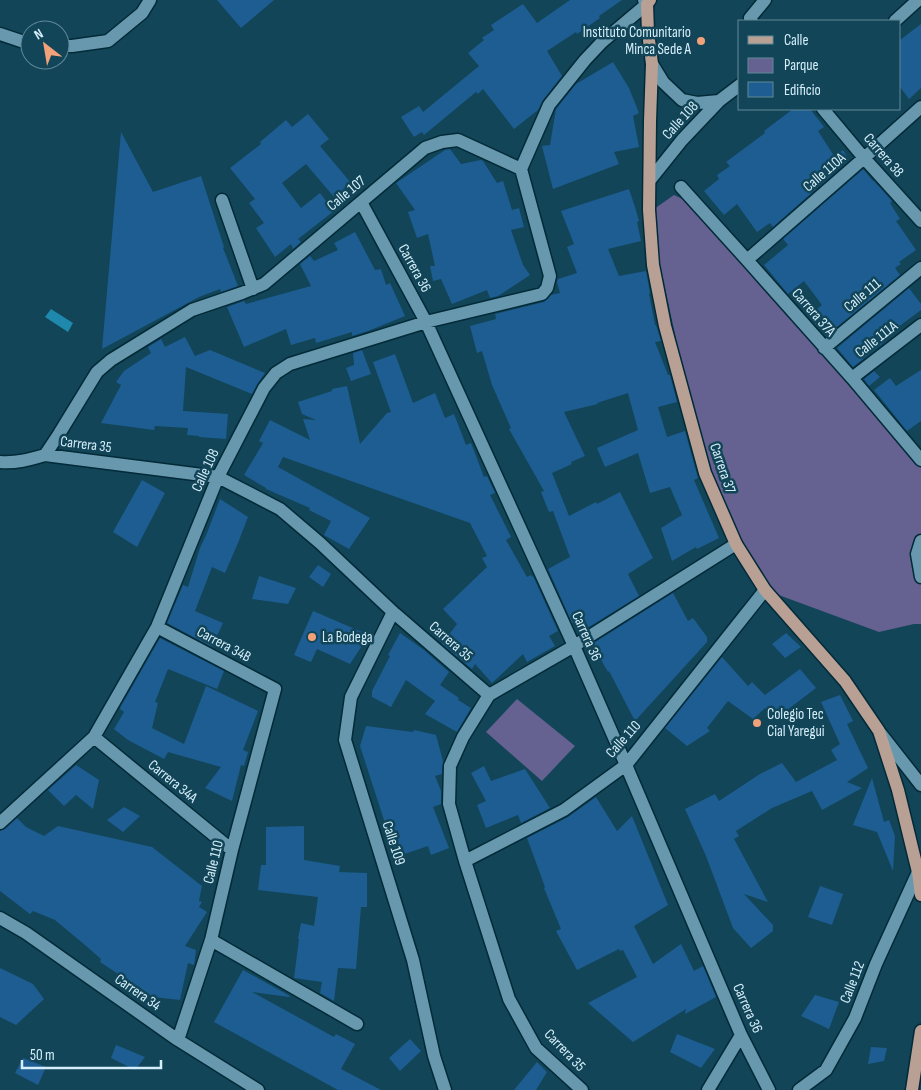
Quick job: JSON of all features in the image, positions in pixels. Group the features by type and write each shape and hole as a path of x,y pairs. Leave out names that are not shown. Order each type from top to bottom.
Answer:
{"main road":[{"name":"Carrera 37","path":"647,1 652,64 648,210 653,265 665,326 705,474 736,544 764,590 845,681 879,732 898,790 918,872 921,895"},
{"path":"912,1090 921,1030"}],"street":[{"path":"70,46 108,41 142,13 150,0"},
{"path":"751,20 765,0"},
{"path":"896,20 918,0"},
{"path":"521,170 548,105 596,48 647,1"},
{"path":"0,34 20,41"},
{"path":"652,64 663,82 682,100 697,103 719,101"},
{"name":"Calle 108","path":"650,180 682,140 719,101 738,87"},
{"name":"Calle 110A","path":"747,260 921,107"},
{"name":"Carrera 38","path":"824,110 921,221"},
{"name":"Calle 107","path":"45,455 60,434 97,372 111,360 192,310 264,284 425,148 442,142 458,140 521,170"},
{"name":"Calle 108","path":"0,824 94,737 158,627 218,477 264,388 276,373 290,364 426,322 542,294 547,288 550,276 521,170"},
{"name":"Carrera 37A","path":"681,187 824,348 916,444 921,460"},
{"path":"222,200 254,289"},
{"name":"Carrera 36","path":"361,202 426,322 574,646 741,1035 769,1090"},
{"name":"Calle 111","path":"824,348 921,268"},
{"name":"Calle 111A","path":"852,378 921,325"},
{"name":"Carrera 35","path":"0,462 14,463 45,455 218,477 280,509 320,543 393,612 489,695 463,737 450,766 449,804 464,861 509,999 536,1048 582,1090"},
{"path":"921,540 917,554 921,577"},
{"path":"489,695 574,646 736,544"},
{"name":"Calle 110","path":"464,861 564,810 626,764 764,590"},
{"name":"Calle 109","path":"393,612 351,697 345,740 413,960 434,1056 445,1090"},
{"name":"Carrera 34B","path":"158,627 275,689"},
{"name":"Calle 110","path":"178,1040 211,940 232,850 275,689"},
{"path":"879,732 921,785"},
{"name":"Carrera 34A","path":"94,737 232,850"},
{"name":"Calle 112","path":"799,1090 826,1070 855,1018 876,964 918,872"},
{"name":"Carrera 34","path":"0,918 26,933 178,1040 258,1090"},
{"path":"211,940 357,1024"},
{"path":"708,1090 741,1035"}],"green space":[{"path":"674,195 691,203 921,463 921,624 879,632 765,590 705,473 660,265 654,209"},
{"path":"517,699 575,746 542,781 486,732"}],"water":[{"path":"51,309 73,323 68,332 45,317"}],"building":[{"path":"217,0 274,0 241,28"},
{"path":"570,0 622,0 577,34 576,32 547,51 562,76 543,100 538,110 514,129 483,89 478,94 476,92 424,135 422,132 414,137 401,117 419,106 423,112 479,66 468,53 484,40 482,38 494,30 491,25 523,4 537,23"},
{"path":"921,24 921,88 909,99 901,88 901,39"},
{"path":"613,62 629,88 639,113 633,116 639,147 614,152 619,164 553,189 542,146 550,145 556,109 576,84"},
{"path":"792,110 811,110 824,127 818,131 834,156 843,150 849,160 773,227 770,223 757,232 737,204 724,215 704,191 719,179 717,175 730,166 726,162 765,133 764,131"},
{"path":"308,114 329,139 320,146 351,183 334,197 306,164 282,183 301,208 320,193 334,211 298,239 301,242 293,249 291,244 275,257 256,228 264,223 249,203 255,199 230,168 261,144 260,142 286,120 292,127"},
{"path":"121,132 153,192 201,176 223,248 238,286 221,292 220,289 199,297 102,349"},
{"path":"450,149 461,164 481,160 497,183 503,181 512,210 519,208 524,227 511,230 523,265 530,275 498,296 490,298 487,290 452,304 441,279 433,281 430,266 435,266 428,234 417,238 408,212 415,210 396,183 445,150"},
{"path":"863,169 892,201 890,203 900,219 896,221 916,250 899,262 901,264 895,268 900,275 826,336 808,316 822,305 804,281 788,294 764,265 788,245 783,239"},
{"path":"629,189 639,221 637,222 641,241 608,249 619,276 646,271 655,325 661,341 655,342 668,375 670,375 677,402 658,407 667,437 685,431 698,478 694,480 719,538 697,549 696,547 672,561 661,528 682,515 670,487 650,493 638,453 605,467 597,448 638,430 628,393 598,404 564,412 585,456 552,473 569,516 620,492 653,558 628,574 639,596 584,630 578,620 572,623 548,569 570,557 553,511 549,512 541,492 544,491 509,429 511,428 492,385 482,351 477,353 470,326 496,319 495,314 544,302 551,295 560,293 558,279 577,273 567,247 574,244 561,211"},
{"path":"355,232 375,270 381,269 386,285 390,283 405,316 352,336 352,332 316,343 315,338 291,345 286,329 244,347 227,307 244,301 246,304 311,286 300,264 310,256 314,261 338,250 334,243"},
{"path":"909,288 921,304 921,310 885,337 887,340 853,367 837,348"},
{"path":"185,337 195,356 210,350 265,373 252,394 186,367 183,411 228,414 226,439 187,435 188,428 155,426 154,430 101,423 121,385 116,382 124,371 151,353 148,347 161,339 165,347"},
{"path":"362,350 371,374 351,381 346,368 354,365 353,353"},
{"path":"395,354 413,403 435,393 445,418 454,414 466,445 471,443 484,477 487,476 495,493 490,495 511,537 506,540 527,577 533,576 558,631 549,636 555,646 527,662 523,654 492,683 475,664 472,669 442,644 457,624 443,609 487,567 482,558 487,556 470,523 283,457 278,467 370,518 349,549 324,535 331,521 309,510 310,508 266,489 244,475 263,443 259,441 270,420 310,440 303,419 316,420 302,414 298,402 332,391 332,389 347,386 360,444 387,413 391,412 373,362"},
{"path":"921,370 921,421 907,431 874,390 890,378 896,386"},
{"path":"874,371 880,377 869,386 864,379"},
{"path":"142,480 165,493 137,547 113,532"},
{"path":"220,499 248,517 225,573 212,567 195,611 223,623 212,647 167,623 183,585 188,587 200,548"},
{"path":"318,565 331,574 323,587 309,577"},
{"path":"259,576 296,588 288,604 252,599"},
{"path":"673,593 688,621 693,618 707,637 707,642 635,721 609,671 592,644"},
{"path":"313,611 369,635 350,664 317,649 311,662 294,655"},
{"path":"400,633 424,650 449,672 440,685 471,708 457,732 425,714 435,701 406,680 391,707 372,697 372,691"},
{"path":"786,633 801,647 785,658 772,644"},
{"path":"160,638 224,671 217,689 168,669 155,702 158,703 152,728 184,744 206,686 258,711 243,750 248,752 244,766 241,765 232,801 205,788 221,767 168,752 164,759 128,740 114,729 124,712 120,709 121,706"},
{"path":"722,657 748,686 752,682 765,695 800,669 816,688 774,720 765,708 753,719 728,701 707,728 710,731 687,746 665,728"},
{"path":"840,695 853,721 847,724 868,768 847,782 862,788 822,810 812,791 772,808 736,831 739,836 734,839 768,902 744,894 773,925 773,931 751,948 733,928 706,856 685,809 715,794 719,801 760,774 782,763 796,782 837,760 831,750 840,744 821,702"},
{"path":"366,726 413,732 414,730 436,735 443,761 442,774 435,776 441,791 441,804 433,807 449,848 431,855 428,846 396,857 360,746"},
{"path":"76,765 99,780 93,809 76,795 64,806 48,790"},
{"path":"484,766 491,781 525,769 550,808 521,823 518,815 486,828 477,805 486,801 471,773"},
{"path":"872,778 884,822 889,820 895,836 893,871 877,832 853,825"},
{"path":"596,797 617,831 632,816 668,905 634,926 653,964 681,944 694,971 703,966 716,997 685,1014 686,1009 633,1042 588,1003 637,977 623,950 620,951 619,949 577,970 556,931 561,929 544,888 527,838 568,817"},
{"path":"124,807 140,816 123,832 107,820"},
{"path":"17,818 26,827 44,836 58,826 152,847 202,886 199,901 202,902 199,907 207,912 185,946 196,950 194,965 188,963 180,1000 153,997 100,962 101,959 55,920 33,911 30,914 0,891 0,831"},
{"path":"304,826 304,860 340,866 339,872 367,873 367,907 361,907 356,969 338,968 334,1001 320,993 322,982 294,978 301,923 314,926 318,897 258,890 261,865 266,865 266,827"},
{"path":"820,886 843,894 832,925 808,917"},
{"path":"0,968 33,984 44,999 16,1025 0,1017"},
{"path":"243,970 290,996 252,992 334,1037 336,1034 355,1044 341,1069 381,1090 338,1090 214,1022"},
{"path":"815,995 839,1002 829,1029 801,1016"},
{"path":"677,1034 715,1049 701,1068 670,1052"},
{"path":"410,1039 421,1051 400,1071 389,1058"},
{"path":"116,1045 145,1057 135,1070 111,1058"},
{"path":"871,1047 887,1048 884,1061 868,1064"},
{"path":"23,1058 46,1067 38,1085 15,1073"},
{"path":"537,1062 547,1072 536,1090 514,1090"}],"place":[{"name":"Instituto Comunitario Minca Sede A","path":"701,41"},
{"name":"La Bodega","path":"312,637"},
{"name":"Colegio Tec Cial Yaregui","path":"757,723"}]}
